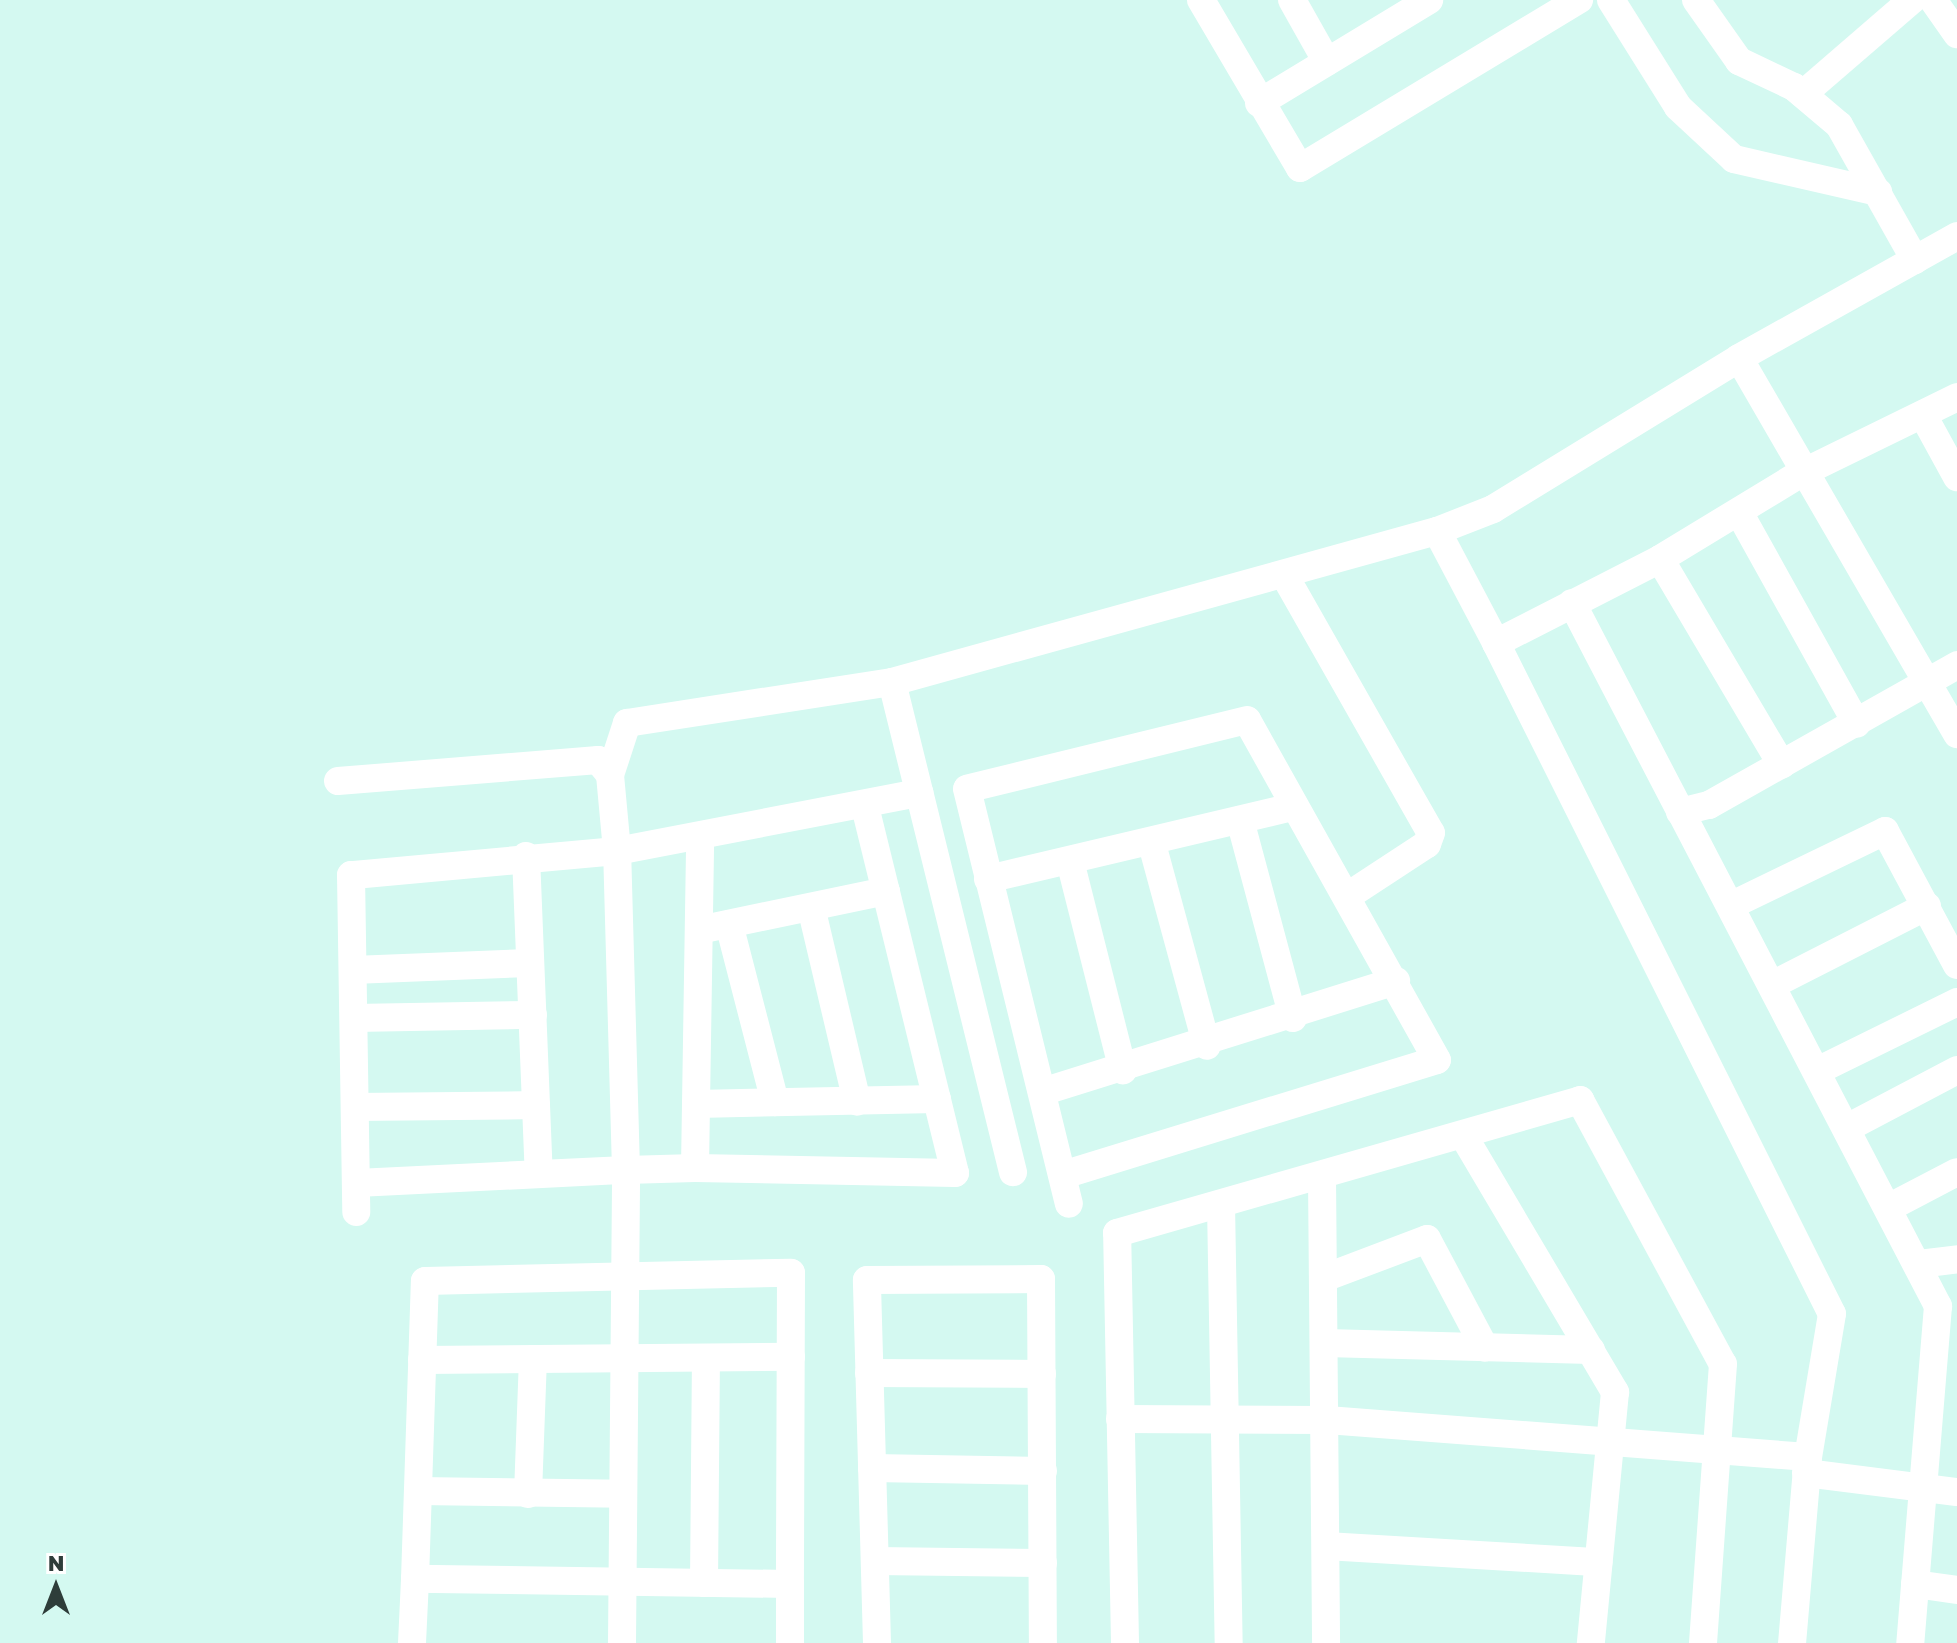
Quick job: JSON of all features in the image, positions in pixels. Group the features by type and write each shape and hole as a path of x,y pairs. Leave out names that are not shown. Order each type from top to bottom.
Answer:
{"street":[{"path":"1201,0 1300,168 1579,0"},
{"path":"1292,0 1327,62"},
{"path":"1259,103 1327,62 1392,9 1429,0"},
{"path":"1611,0 1678,107 1734,159 1878,192"},
{"path":"1803,94 1912,0"},
{"path":"1933,0 1957,34"},
{"path":"1703,2 1739,61 1803,94 1839,125 1915,260"},
{"path":"622,1643 626,1170 617,851 610,775 627,723 892,682 1286,578 1437,531 1493,509 1739,358 1957,236"},
{"path":"1739,358 1800,474 1957,734"},
{"path":"1496,643 1660,559 1740,514 1800,474 1957,397"},
{"path":"1923,415 1957,477"},
{"path":"1740,514 1857,724"},
{"path":"1437,531 1832,1314 1807,1465 1792,1643"},
{"path":"1660,559 1782,765"},
{"path":"1286,578 1431,833 1427,844 1349,895"},
{"path":"1572,603 1817,1071 1892,1206 1938,1306 1945,1360 1921,1487 1910,1643"},
{"path":"1680,812 1709,805 1957,665"},
{"path":"892,682 1013,1172"},
{"path":"1063,1175 1433,1065 1436,1051 1349,895 1292,807 1247,720 1022,771 967,789 1045,1091 1069,1204"},
{"path":"338,781 598,760 610,775"},
{"path":"356,1212 351,875 526,856 617,851 865,807 919,793"},
{"path":"357,1183 695,1168 955,1173 865,807"},
{"path":"988,879 1152,844 1292,807"},
{"path":"1240,820 1293,1018"},
{"path":"1732,905 1876,830 1892,836 1957,965"},
{"path":"695,1168 700,836"},
{"path":"1152,844 1207,1046"},
{"path":"526,856 539,1173"},
{"path":"1070,861 1123,1070"},
{"path":"699,930 886,891"},
{"path":"1772,985 1927,906"},
{"path":"811,907 857,1102"},
{"path":"729,924 775,1102"},
{"path":"353,970 530,963"},
{"path":"1045,1091 1207,1046 1396,981"},
{"path":"1817,1071 1957,1002"},
{"path":"354,1018 533,1015"},
{"path":"1849,1127 1957,1070"},
{"path":"696,1104 937,1099"},
{"path":"1125,1643 1117,1233 1322,1177 1580,1100 1723,1364 1720,1449 1703,1643"},
{"path":"355,1107 536,1105"},
{"path":"1463,1135 1615,1392 1608,1438 1591,1643"},
{"path":"1892,1206 1957,1172"},
{"path":"1322,1177 1327,1420 1326,1643"},
{"path":"1221,1204 1229,1643"},
{"path":"1324,1278 1427,1239 1485,1348"},
{"path":"1919,1264 1957,1259"},
{"path":"412,1643 425,1281 791,1273 790,1643"},
{"path":"877,1643 867,1280 1041,1279 1043,1643"},
{"path":"1325,1343 1591,1350"},
{"path":"422,1360 791,1357"},
{"path":"704,1583 706,1358"},
{"path":"528,1494 533,1359"},
{"path":"869,1373 1042,1374"},
{"path":"1120,1419 1327,1420 1608,1438 1720,1449 1957,1492"},
{"path":"872,1468 1043,1471"},
{"path":"418,1491 623,1494"},
{"path":"1326,1546 1599,1562"},
{"path":"875,1561 1043,1563"},
{"path":"415,1579 790,1584"},
{"path":"1915,1584 1957,1590"}]}
